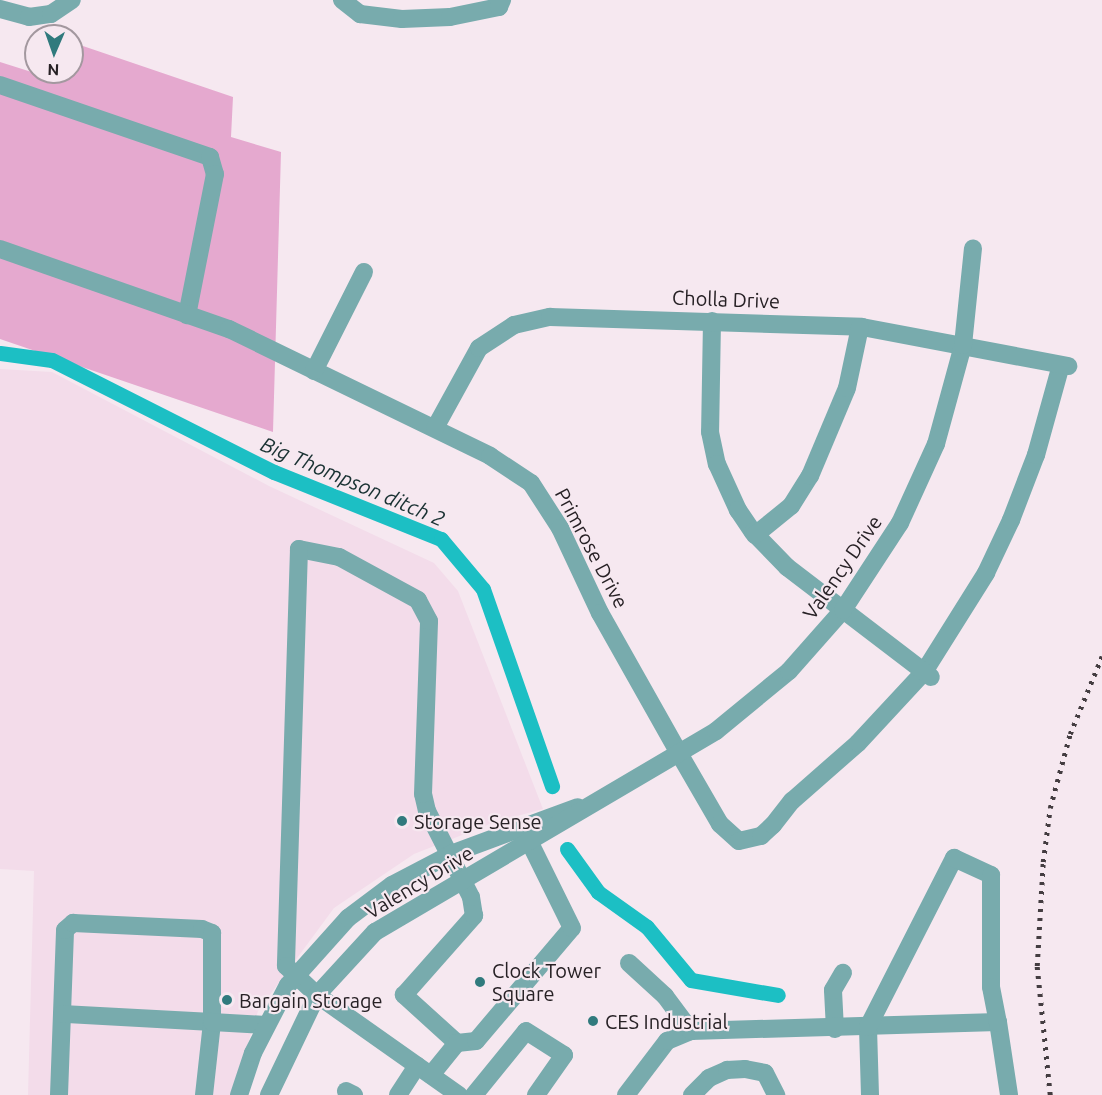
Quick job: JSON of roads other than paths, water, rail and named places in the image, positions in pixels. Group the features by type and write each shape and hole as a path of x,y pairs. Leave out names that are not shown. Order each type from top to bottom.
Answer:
{"street":[{"path":"0,9 29,17 40,16 51,14 72,0"},
{"path":"342,0 360,14 402,19 450,17 499,7 502,0"},
{"path":"0,85 210,157 214,174 188,315"},
{"name":"Primrose Drive","path":"0,249 229,329 490,456 536,491 560,528 611,632 720,824 739,841 761,836 927,674"},
{"name":"Valency Drive","path":"269,1095 317,995 375,932 530,843 591,803 680,755 760,698 844,609 891,540 925,471 950,401 963,345 973,249"},
{"path":"314,371 364,272"},
{"name":"Cholla Drive","path":"435,428 471,357 490,338 514,325 550,317 860,327 1065,365 1015,511 986,573 927,674"},
{"path":"712,321 709,415 713,450 730,496 755,535 787,567 927,674"},
{"path":"755,535 791,506 810,476 847,388 860,327"},
{"path":"456,1043 404,995 474,916 463,880 427,811 423,794 429,621 418,600 339,557 299,549 286,966 317,995 459,1095"},
{"name":"Valency Drive","path":"239,1095 267,1024 296,975 330,935 368,902 451,854 542,818 591,803"},
{"path":"398,1095 456,1043 476,1041 572,928 530,843"},
{"path":"870,1095 868,1028 954,858 991,875 991,987 1009,1095"},
{"path":"59,1095 65,930 73,923 202,929 212,933 212,1022 204,1095"},
{"path":"629,963 665,996 691,1031"},
{"path":"835,1029 833,990 843,973"},
{"path":"62,1014 267,1024"},
{"path":"626,1095 667,1041 691,1031 835,1029 998,1022"},
{"path":"474,1095 526,1031 564,1055 536,1095"},
{"path":"692,1095 710,1078 727,1070 745,1069 765,1073 776,1095"}],"waterway":[{"name":"Big Thompson ditch 2","path":"0,353 52,360 274,472 441,539 483,589 552,786"},
{"name":"Big Thompson ditch 2","path":"567,849 598,892 647,927 691,980 778,995"}],"railway":[{"path":"1050,1095 1037,966 1043,862 1050,808 1070,734 1102,656"}],"place":[{"name":"Storage Sense","path":"402,821"},
{"name":"Clock Tower Square","path":"480,982"},
{"name":"Bargain Storage","path":"227,1000"},
{"name":"CES Industrial","path":"593,1021"}]}
